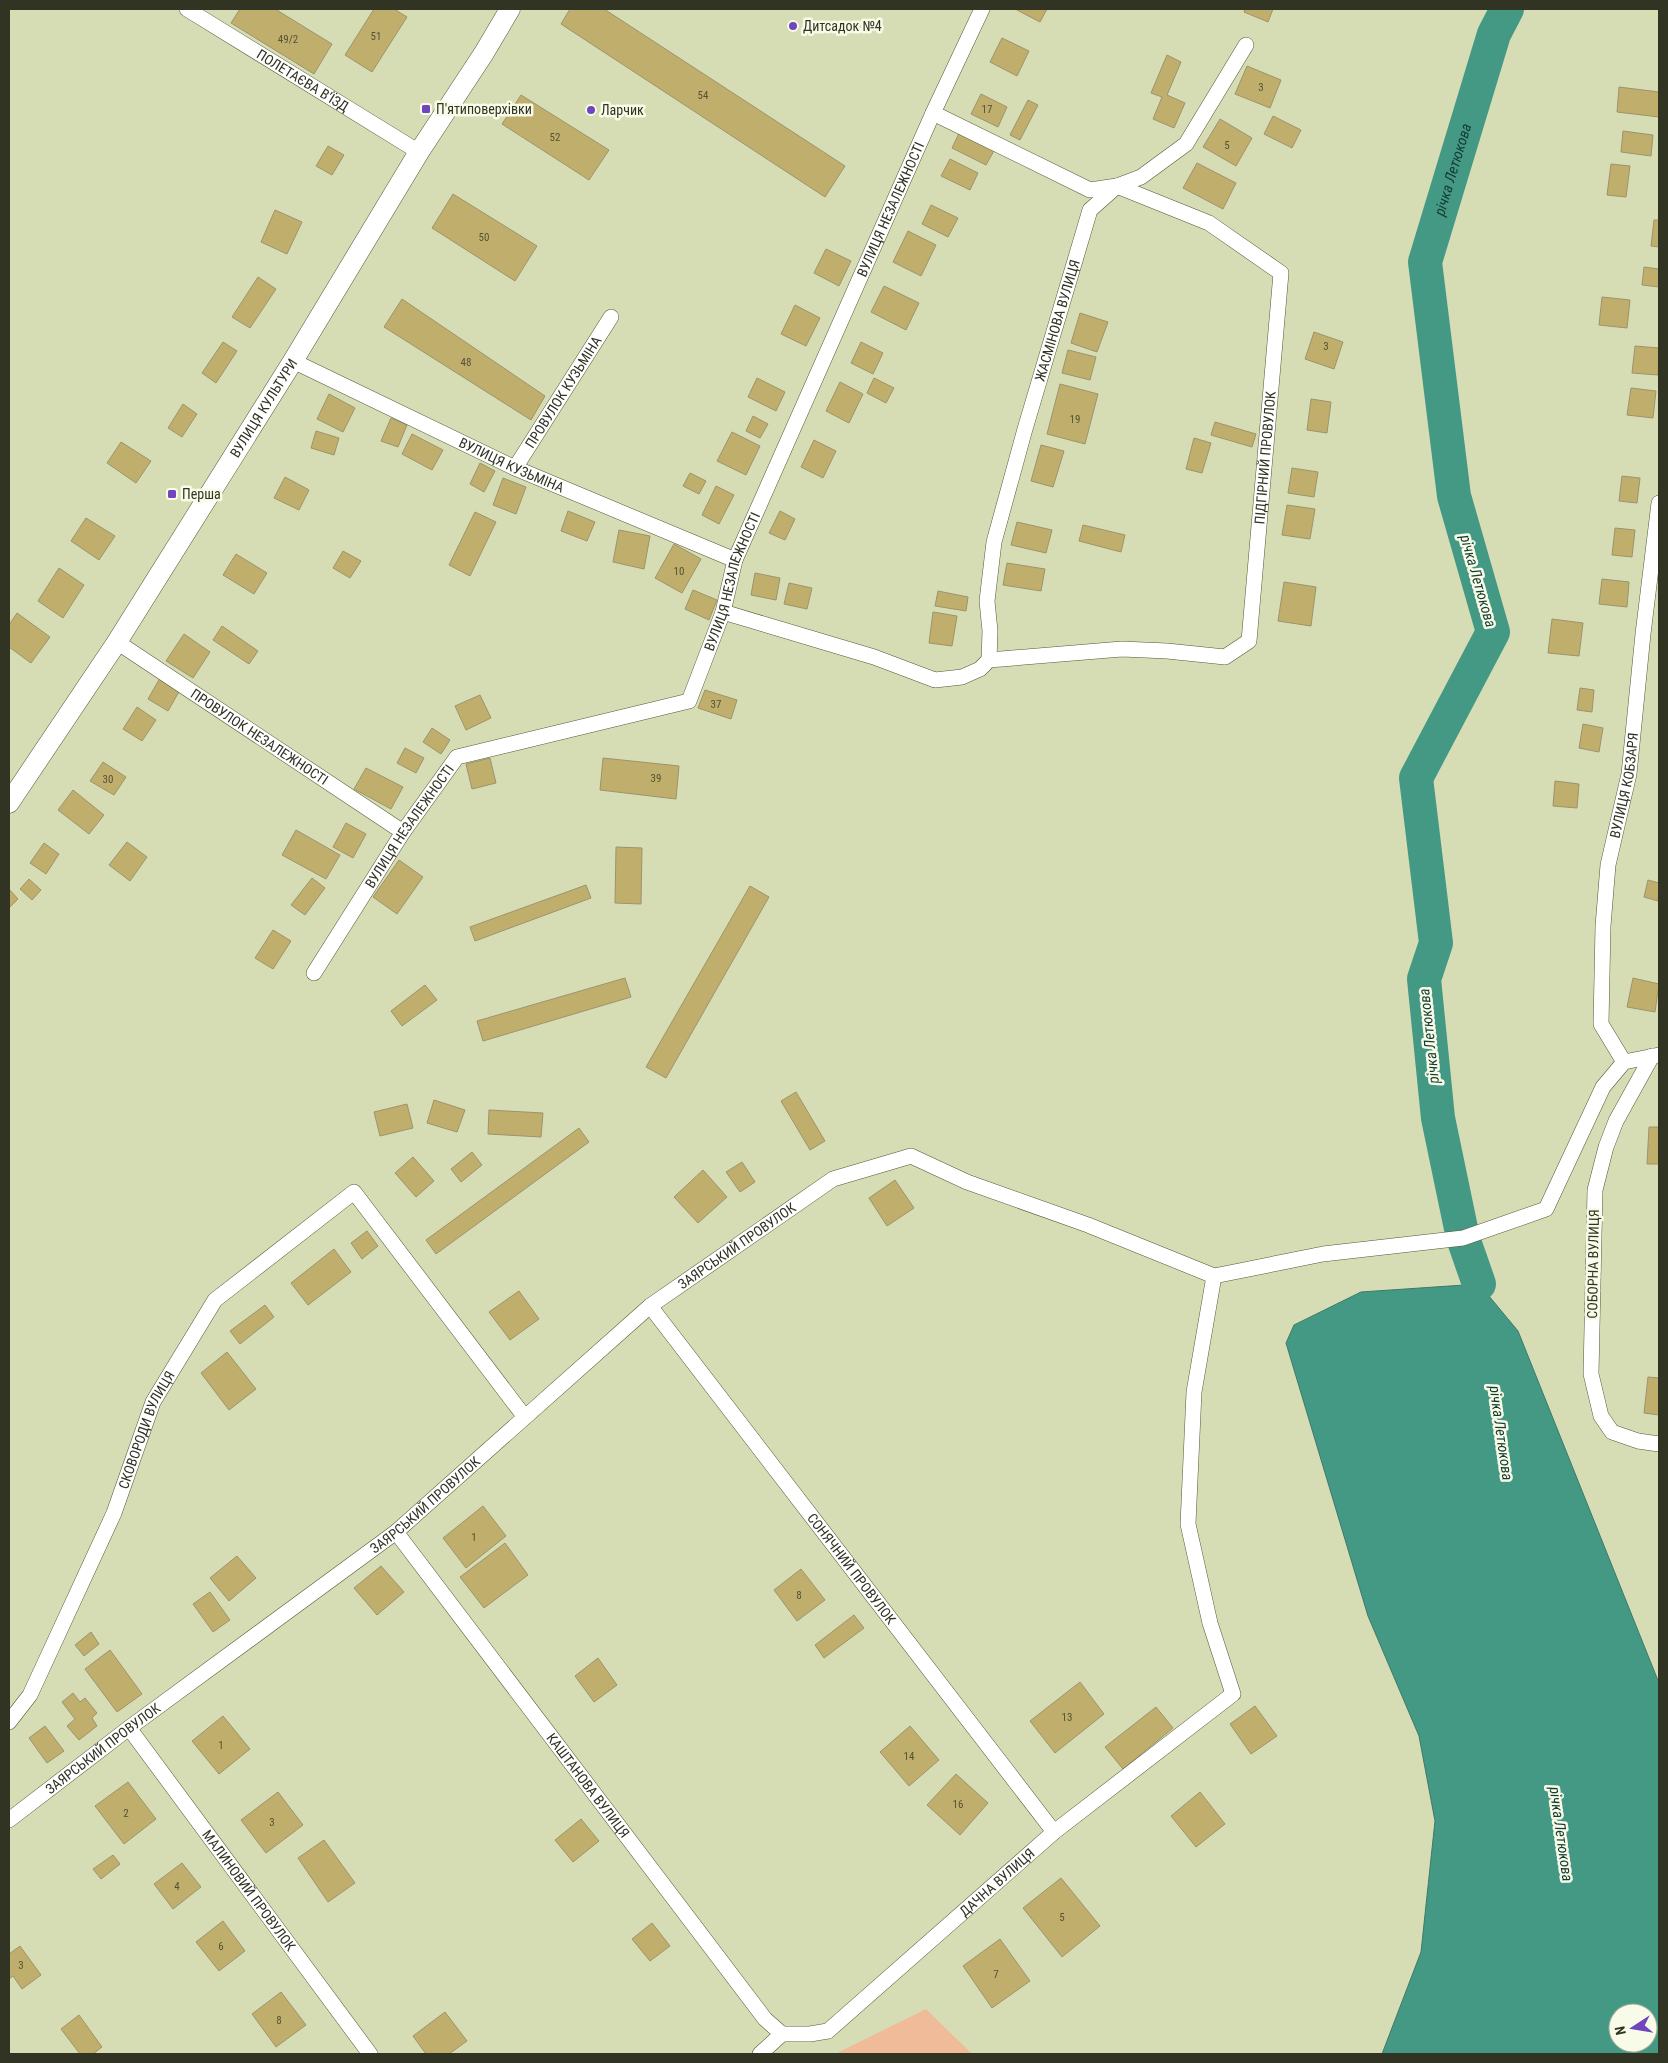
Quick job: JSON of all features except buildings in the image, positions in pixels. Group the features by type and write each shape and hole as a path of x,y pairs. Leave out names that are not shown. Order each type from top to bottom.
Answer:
{"street":[{"name":"ПОЛЕТАЄВА В’ЇЗД","path":"188,9 419,152"},
{"name":"ВУЛИЦЯ КУЛЬТУРИ","path":"9,803 117,642 292,362 419,152 484,53 510,9"},
{"name":"ВУЛИЦЯ НЕЗАЛЕЖНОСТІ","path":"314,973 403,832 457,757 690,701 723,612 735,560 933,113 982,9"},
{"name":"ЖАСМІНОВА ВУЛИЦЯ","path":"989,660 990,631 987,601 994,542 1022,439 1090,210 1117,186 1141,177 1186,144 1246,45"},
{"path":"933,113 1090,190 1117,186"},
{"name":"ПІДГІРНИЙ ПРОВУЛОК","path":"989,660 1122,649 1225,657 1249,641 1281,273 1209,223 1117,186"},
{"name":"ПРОВУЛОК КУЗЬМІНА","path":"515,468 611,317"},
{"name":"ВУЛИЦЯ КУЗЬМІНА","path":"292,362 515,468 735,560"},
{"name":"ВУЛИЦЯ КОБЗАРЯ","path":"1624,1062 1601,1024 1603,926 1608,864 1629,774 1659,503"},
{"path":"723,612 874,657 935,680 962,677 980,669 989,660"},
{"name":"ПРОВУЛОК НЕЗАЛЕЖНОСТІ","path":"117,642 403,832"},
{"path":"1214,1276 1323,1254 1463,1238 1546,1209 1603,1087 1624,1062 1656,1055"},
{"name":"СОБОРНА ВУЛИЦЯ","path":"1656,1055 1616,1121 1606,1147 1595,1190 1591,1374 1601,1416 1612,1432 1638,1441 1659,1444"},
{"name":"ЗАЯРСЬКИЙ ПРОВУЛОК","path":"9,1820 129,1728 396,1532 524,1416 650,1306 833,1179 911,1156 967,1182 1088,1225 1214,1276"},
{"name":"СКОВОРОДИ ВУЛИЦЯ","path":"9,1722 30,1695 114,1513 154,1402 215,1300 354,1192 524,1416"},
{"name":"ДАЧНА ВУЛИЦЯ","path":"782,2034 810,2034 828,2031 1054,1832 1233,1694 1210,1623 1188,1524 1194,1392 1214,1276"},
{"name":"СОНЯЧНИЙ ПРОВУЛОК","path":"650,1306 1054,1832"},
{"name":"КАШТАНОВА ВУЛИЦЯ","path":"396,1532 765,2020 782,2034"},
{"name":"МАЛИНОВИЙ ПРОВУЛОК","path":"129,1728 370,2054"},
{"path":"760,2054 782,2034"}],"shaded area":[{"path":"926,2009 972,2054 835,2054"}],"water":[{"path":"1479,1284 1518,1331 1659,1683 1659,2054 1382,2054 1421,1952 1435,1821 1419,1736 1368,1616 1286,1343 1294,1325 1361,1292"}],"waterway":[{"name":"річка Летюкова","path":"1479,1284 1463,1238 1438,1118 1424,979 1436,943 1416,778 1493,632 1454,496 1425,262 1494,34 1507,9"}],"place":[{"name":"Дитсадок №4","path":"793,26"},
{"name":"П'ятиповерхівки","path":"426,109"},
{"name":"Ларчик","path":"591,110"},
{"name":"Перша","path":"172,494"}]}
